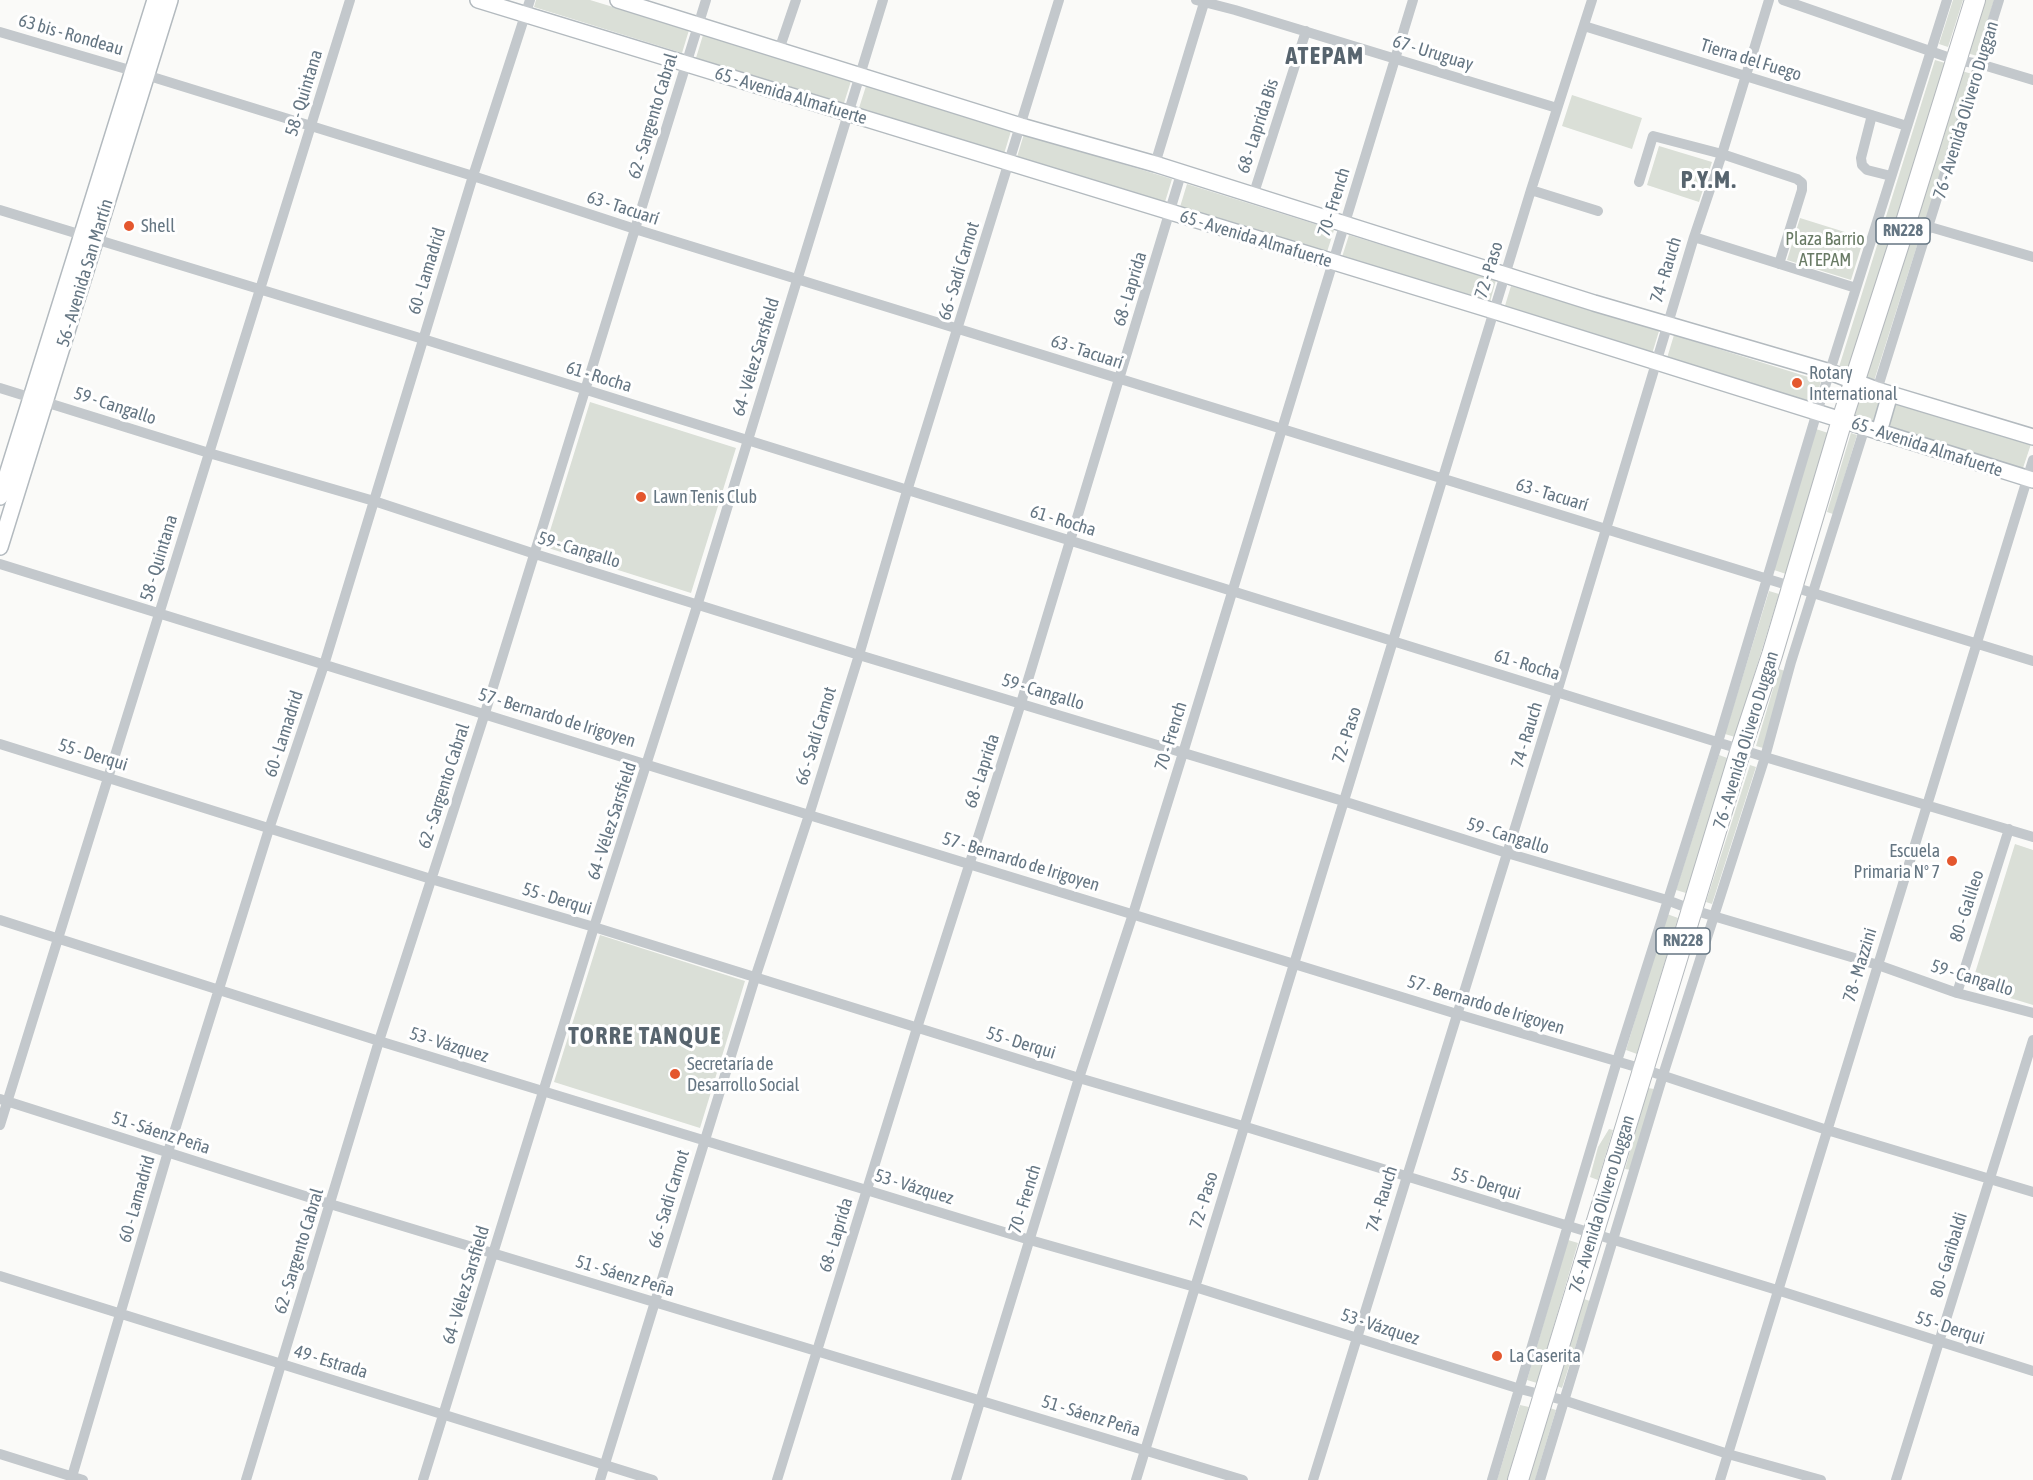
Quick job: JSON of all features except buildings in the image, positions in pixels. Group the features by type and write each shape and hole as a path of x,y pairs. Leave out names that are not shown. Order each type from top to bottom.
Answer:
{"highway":[{"name":"76 - Avenida Olivero Duggan","path":"1518,1480 1842,420 1975,0"}],"main road":[{"name":"56 - Avenida San Martín","path":"140,73 155,0"},
{"name":"56 - Avenida San Martín","path":"0,547 38,399 140,73 170,0"},
{"name":"65 - Avenida Almafuerte","path":"478,0 528,7 687,63 1008,164 1494,311 2030,479"},
{"path":"618,0 1021,126 1155,164 1506,276 1830,372 1884,392 2033,437"},
{"path":"1872,430 1884,392"},
{"name":"56 - Avenida San Martín","path":"0,497 38,399"}],"street":[{"name":"58 - Quintana","path":"0,1125 4,1100 58,937 350,0"},
{"name":"62 - Sargento Cabral","path":"246,1480 379,1041 535,554 706,0"},
{"path":"779,50 795,0"},
{"name":"64 - Vélez Sarsfield","path":"423,1480 594,927 648,764 883,0"},
{"name":"66 - Sadi Carnot","path":"600,1480 754,978 809,815 859,655 907,491 1059,0"},
{"name":"70 - French","path":"956,1480 1079,1078 1184,753 1413,0"},
{"name":"72 - Paso","path":"1136,1480 1531,190 1592,0"},
{"name":"74 - Rauch","path":"1313,1480 1557,692 1657,363 1666,325 1769,0"},
{"path":"1783,0 1931,52 2033,80"},
{"name":"76 - Avenida Olivero Duggan","path":"1492,1480 1617,1061 1947,0"},
{"name":"76 - Avenida Olivero Duggan","path":"1884,392 1930,227 1999,0"},
{"path":"1155,164 1200,1"},
{"name":"67 - Uruguay","path":"1200,1 1236,5 1306,31 1557,108"},
{"name":"60 - Lamadrid","path":"72,1478 168,1152 269,829 324,665 473,176 528,7"},
{"name":"Tierra del Fuego","path":"1584,26 1907,126"},
{"name":"68 - Laprida Bis","path":"1253,196 1306,31"},
{"name":"63 bis - Rondeau","path":"0,32 140,73"},
{"name":"63 - Tacuarí","path":"140,73 1120,380 2033,661"},
{"path":"1872,115 1861,158 1862,165 1867,170 1891,176"},
{"path":"1639,182 1653,136 1722,154 1797,179 1802,183 1802,190 1779,264"},
{"name":"68 - Laprida","path":"777,1480 917,1028 1021,703 1181,174"},
{"path":"1531,190 1598,211"},
{"name":"61 - Rocha","path":"0,210 423,339 1765,757 2033,837"},
{"path":"1906,222 2033,257"},
{"path":"1694,237 1856,288"},
{"name":"59 - Cangallo","path":"0,388 374,501 859,655 1878,965 1957,993 2033,1013"},
{"name":"76 - Avenida Olivero Duggan","path":"1540,1480 1663,1075 1765,757 1813,593 1872,430"},
{"name":"78 - Mazzini","path":"1720,1480 1976,644 2030,479 2033,460"},
{"name":"57 - Bernardo de Irigoyen","path":"0,564 1457,1014 1643,1068 1827,1130 2033,1192"},
{"name":"55 - Derqui","path":"0,744 431,879 1406,1176 2033,1371"},
{"name":"80 - Galileo","path":"1957,993 2009,829"},
{"name":"53 - Vázquez","path":"0,920 379,1041 1030,1240 1357,1336 1728,1454 1821,1480"},
{"name":"80 - Garibaldi","path":"1896,1480 2033,1040"},
{"name":"51 - Sáenz Peña","path":"4,1100 330,1204 1243,1480"},
{"name":"49 - Estrada","path":"0,1276 652,1480"},
{"path":"0,1454 84,1480"}],"green space":[{"path":"536,0 590,0 689,30 682,53 534,7"},
{"path":"1953,0 1963,0 1948,47 1939,44"},
{"path":"1983,0 1994,0 1977,56 1967,53"},
{"path":"703,35 851,81 844,103 696,58"},
{"path":"1935,60 1945,63 1850,370 1839,367"},
{"path":"1962,71 1972,74 1926,219 1916,216"},
{"path":"866,86 1011,131 1004,154 859,108"},
{"path":"1572,95 1642,118 1632,149 1562,126"},
{"path":"1024,134 1172,179 1165,202 1017,157"},
{"path":"1659,146 1712,162 1699,202 1647,185"},
{"path":"1187,184 1334,230 1327,252 1180,207"},
{"name":"Plaza Barrio ATEPAM","path":"1800,218 1864,238 1851,280 1787,260"},
{"path":"1912,230 1921,233 1874,381 1865,379"},
{"path":"1349,235 1496,280 1490,302 1342,257"},
{"path":"1511,286 1659,331 1652,354 1504,309"},
{"path":"1674,335 1821,381 1815,403 1667,358"},
{"path":"1861,392 1882,398 1875,424 1853,417"},
{"path":"1895,401 2031,444 2022,471 1886,428"},
{"name":"Lawn Tenis Club","path":"590,402 736,448 691,593 545,547"},
{"path":"1816,429 1828,433 1786,574 1774,570"},
{"path":"1851,433 1857,435 1833,514 1827,512"},
{"path":"1769,591 1779,594 1735,737 1725,734"},
{"path":"1779,669 1785,671 1763,748 1756,746"},
{"path":"1719,755 1730,759 1686,893 1676,890"},
{"path":"1750,765 1756,767 1712,904 1706,902"},
{"path":"2015,844 2033,850 2033,1005 1971,986"},
{"path":"1667,914 1678,918 1637,1054 1626,1050"},
{"path":"600,935 745,981 700,1128 554,1082"},
{"path":"1648,1088 1654,1089 1631,1170 1625,1169"},
{"path":"1609,1129 1613,1130 1598,1180 1590,1177 1598,1147"},
{"path":"1568,1240 1578,1243 1537,1383 1527,1380"},
{"path":"1584,1299 1590,1301 1562,1388 1557,1386"},
{"path":"1520,1405 1529,1407 1507,1480 1497,1480"},
{"path":"1550,1408 1556,1410 1535,1480 1528,1480"}],"place":[{"name":"Shell","path":"129,226"},
{"name":"Rotary International","path":"1797,383"},
{"name":"Lawn Tenis Club","path":"641,497"},
{"name":"Escuela Primaria N° 7","path":"1952,861"},
{"name":"Secretaría de Desarrollo Social","path":"675,1074"},
{"name":"La Caserita","path":"1497,1356"}],"district":[{"name":"ATEPAM","path":"1325,56"},
{"name":"P.Y.M.","path":"1709,180"},
{"name":"TORRE TANQUE","path":"645,1036"}]}
